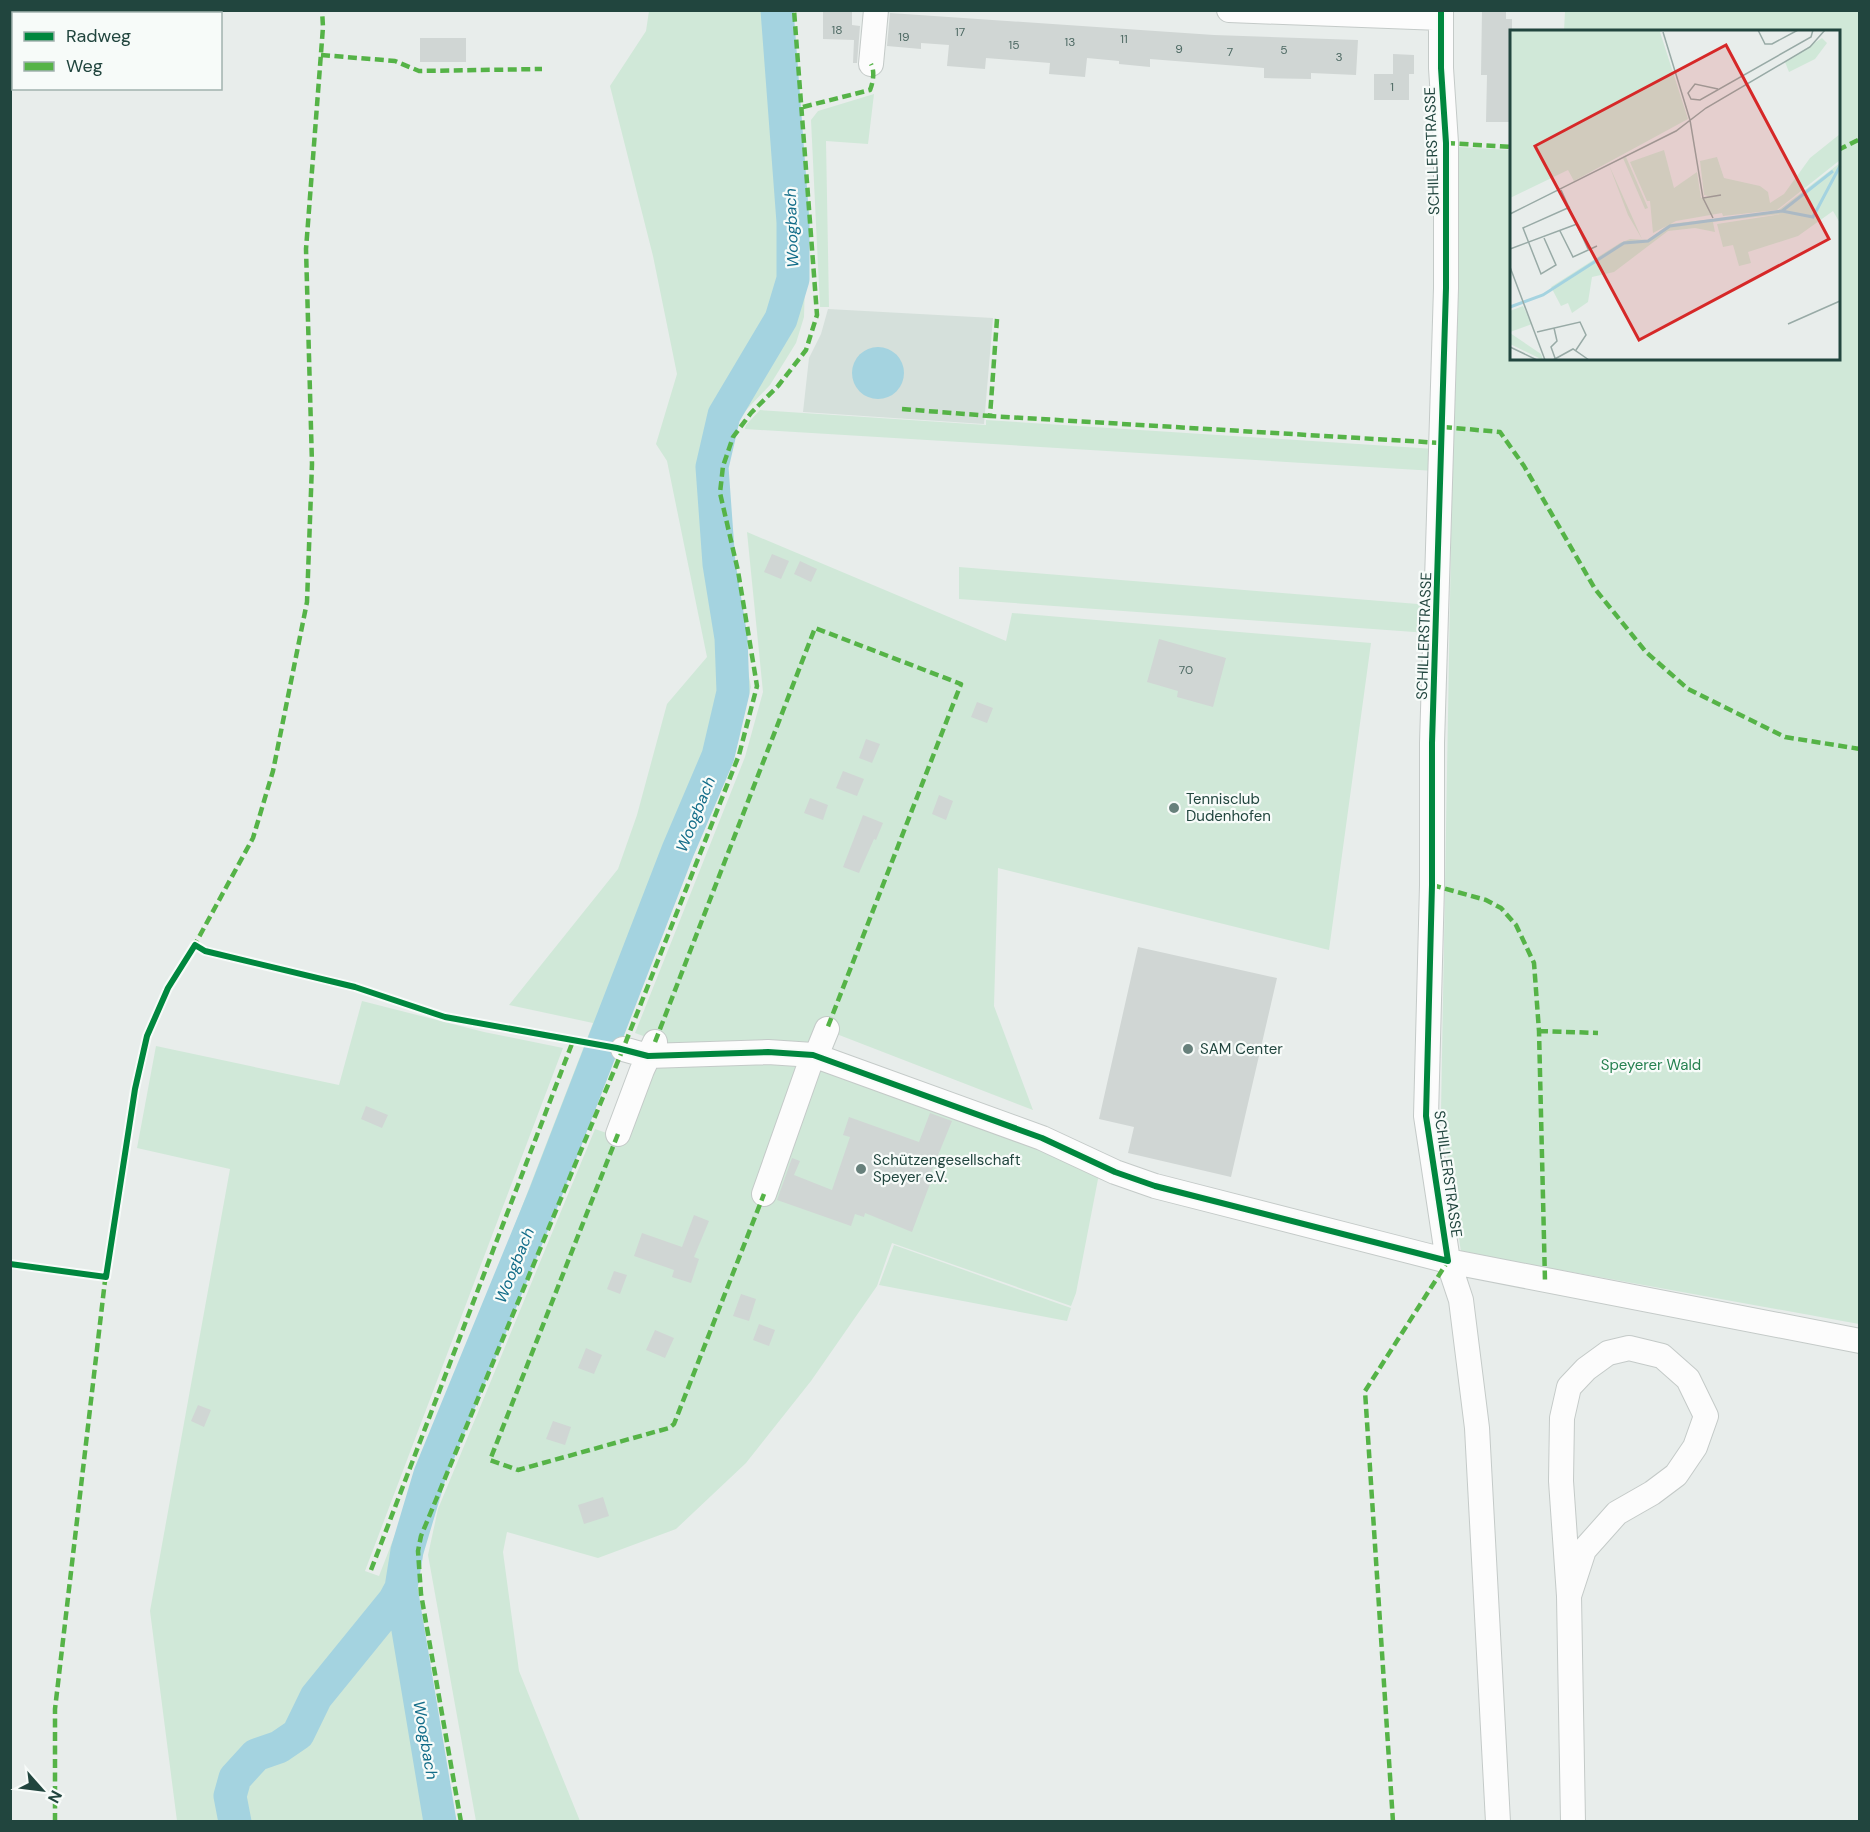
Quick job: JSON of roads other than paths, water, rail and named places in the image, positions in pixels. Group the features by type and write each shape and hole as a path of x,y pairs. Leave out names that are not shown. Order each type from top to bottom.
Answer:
{"street":[{"path":"871,64 876,10"},
{"path":"1229,10 1441,14"},
{"name":"SCHILLERSTRASSE","path":"1441,14 1446,143 1446,288 1432,743 1432,885 1426,1116 1448,1261 1461,1300 1477,1428 1498,1821"},
{"path":"764,1194 815,1055 827,1029"},
{"path":"623,1049 815,1055 1042,1138 1115,1172 1155,1186 1448,1261 1860,1341"},
{"path":"618,1134 652,1049"},
{"path":"1569,1596 1584,1550 1617,1513 1652,1493 1676,1475 1695,1447 1706,1416 1688,1379 1662,1356 1629,1348 1608,1353 1586,1369 1569,1387 1562,1418 1561,1481 1569,1596 1573,1821"}],"water":[{"path":"873,347 883,347 897,354 904,373 897,392 883,399 873,399 863,395 856,388 852,378 852,368 856,358 863,351"}],"waterway":[{"name":"Woogbach","path":"235,1822 230,1796 235,1778 256,1755 279,1747 298,1734 316,1697 394,1601 401,1588 407,1551 430,1474 545,1194 678,850 718,756 733,692 731,638 719,564 712,467 724,415 781,319 793,279 793,222 777,10"},
{"name":"Woogbach","path":"401,1588 440,1822"}],"place":[{"name":"Tennisclub Dudenhofen","path":"1174,808"},
{"name":"SAM Center","path":"1188,1049"},
{"name":"Schützengesellschaft Speyer e.V.","path":"861,1169"}],"park label":[{"name":"Speyerer Wald","path":"1651,1065"}]}
